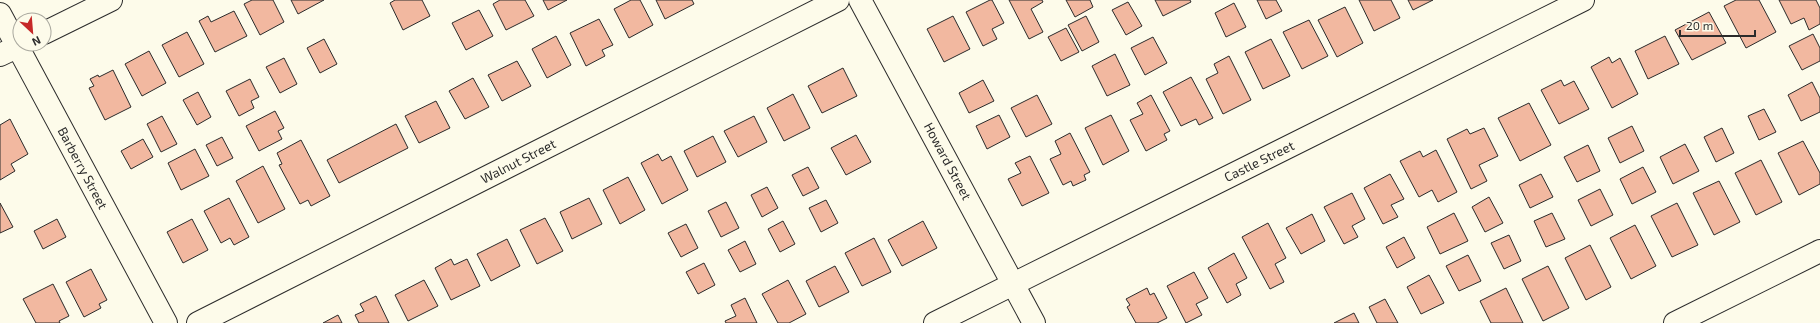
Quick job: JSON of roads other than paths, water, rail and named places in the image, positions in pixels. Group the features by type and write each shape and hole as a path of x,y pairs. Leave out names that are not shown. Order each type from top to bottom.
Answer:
{"street":[{"path":"52,29 111,0"},
{"name":"Walnut Street","path":"198,323 838,0"},
{"name":"Howard Street","path":"860,0 1034,323"},
{"name":"Castle Street","path":"935,323 1583,0"},
{"name":"Barberry Street","path":"0,14 12,46"},
{"name":"Barberry Street","path":"15,52 166,323"},
{"path":"1675,323 1820,250"}]}
